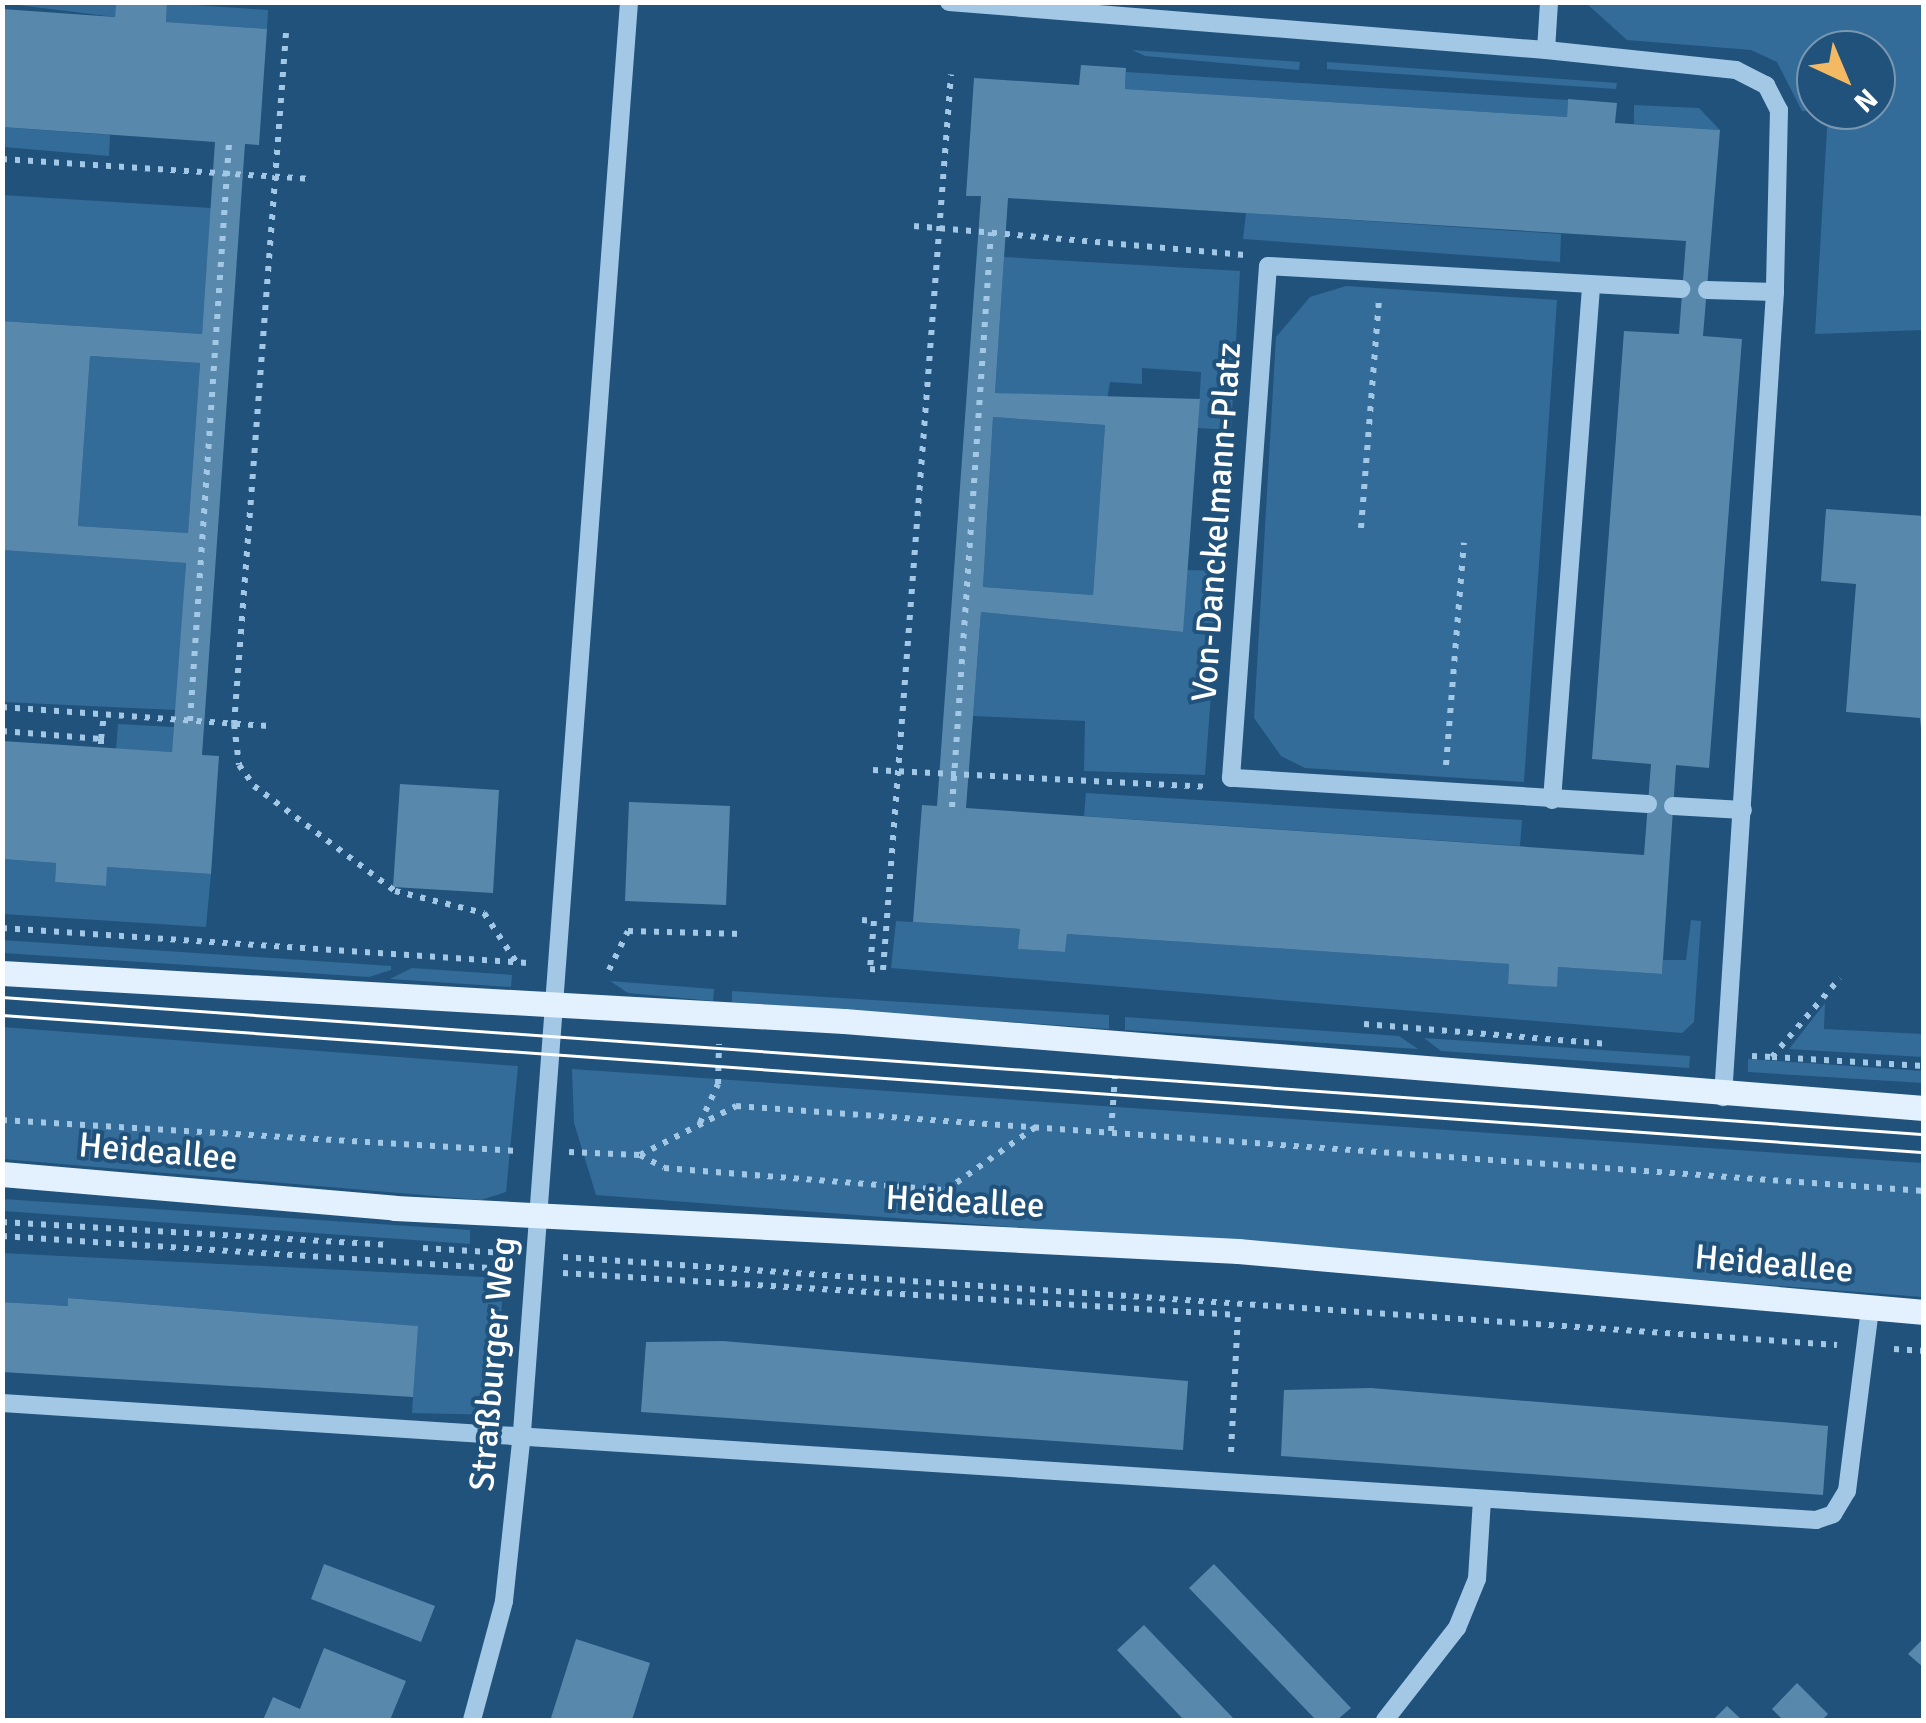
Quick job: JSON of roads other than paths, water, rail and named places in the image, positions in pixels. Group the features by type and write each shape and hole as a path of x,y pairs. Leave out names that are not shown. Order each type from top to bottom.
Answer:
{"main road":[{"path":"2,974 553,1009 864,1022 1722,1097 1924,1108"},
{"name":"Heideallee","path":"2,1174 538,1215 1238,1251 1924,1312"}],"street":[{"path":"553,1009 629,2"},
{"path":"949,2 1546,50 1736,70 1766,85 1780,110 1775,292 1722,1097"},
{"path":"1546,50 1548,2"},
{"name":"Von-Danckelmann-Platz","path":"1552,800 1231,778 1268,266 1591,288"},
{"path":"1648,804 1552,800 1591,288 1681,289"},
{"path":"1708,290 1775,292"},
{"path":"1673,806 1743,810"},
{"name":"Straßburger Weg","path":"472,1720 504,1602 536,1263 553,1009"},
{"path":"2,1403 311,1428 522,1432 1482,1500 1833,1514 1847,1491 1870,1347 1870,1308"},
{"path":"1385,1720 1458,1628 1477,1579 1482,1500"}],"tram line":[{"path":"2,997 1924,1134"},
{"path":"2,1015 1924,1152"}]}
